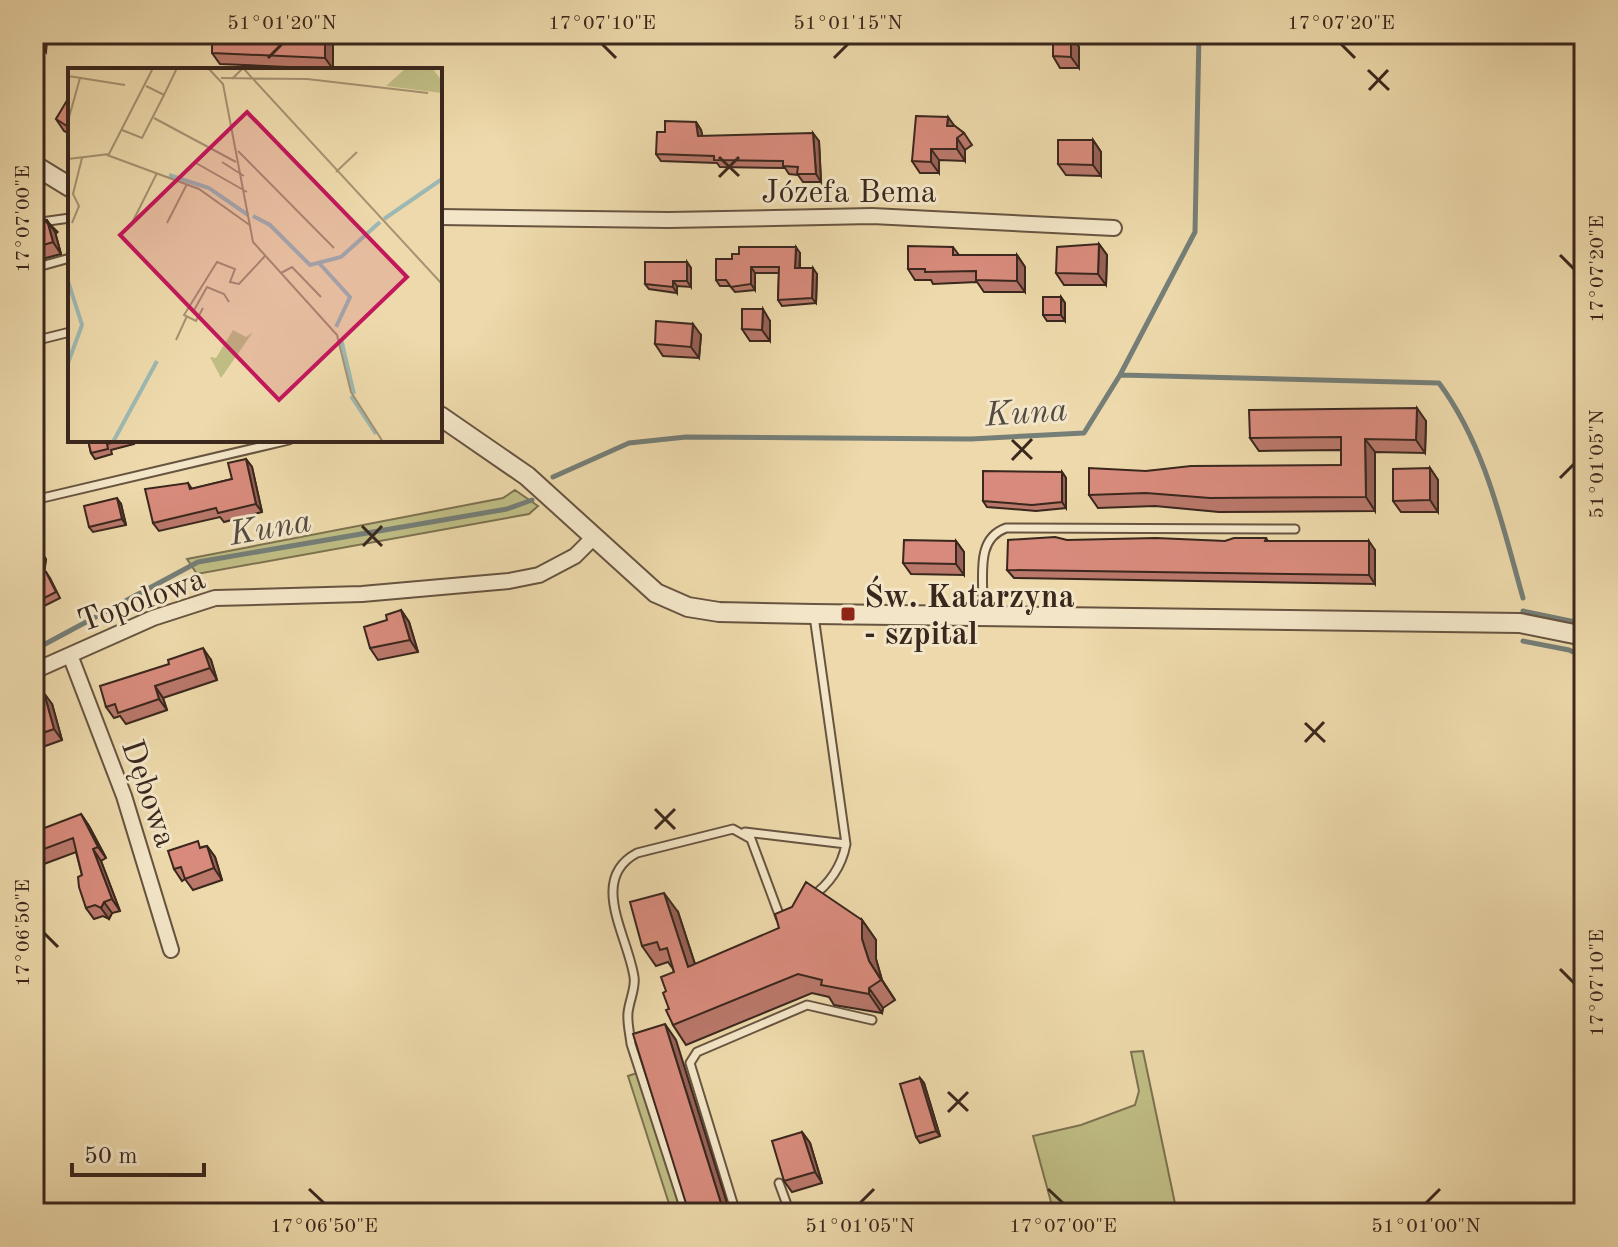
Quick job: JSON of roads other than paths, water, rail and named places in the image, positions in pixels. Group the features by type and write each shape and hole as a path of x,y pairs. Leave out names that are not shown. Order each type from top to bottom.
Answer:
{"street":[{"path":"34,165 68,186"},
{"name":"Józefa Bema","path":"442,217 669,220 872,216 1114,228"},
{"path":"442,417 515,467 649,588 688,607 719,612 814,614 1520,623 1584,636"},
{"name":"Topolowa","path":"34,671 153,618 215,598 463,587 539,575 575,556 593,538"},
{"name":"Dębowa","path":"70,655 124,796 171,950"}],"lane":[{"path":"34,223 68,218"},
{"path":"34,268 68,259"},
{"path":"34,341 68,332"},
{"path":"34,500 280,442"},
{"path":"982,616 984,543 994,532 1006,528 1295,529"},
{"path":"805,901 828,882 843,859 846,844 814,614"},
{"path":"686,1213 631,1044 627,1015 635,980 613,900 614,874 625,859 637,853 715,832 743,832 846,844"},
{"path":"743,832 751,839 780,917 793,909"},
{"path":"736,1213 690,1063 697,1052 807,1005 872,1020"},
{"path":"779,1183 790,1213"}],"waterway":[{"name":"Kuna","path":"553,477 629,443 686,437 971,439 1084,433 1120,375 1195,232 1199,34"},
{"path":"1120,375 1439,383 1469,432 1480,459 1523,598"},
{"name":"Kuna","path":"34,650 198,562 507,509 532,500"},
{"path":"1523,611 1580,623"},
{"path":"1523,641 1569,650 1584,657"}],"place":[{"name":"Św. Katarzyna - szpital","path":"848,614"}]}
